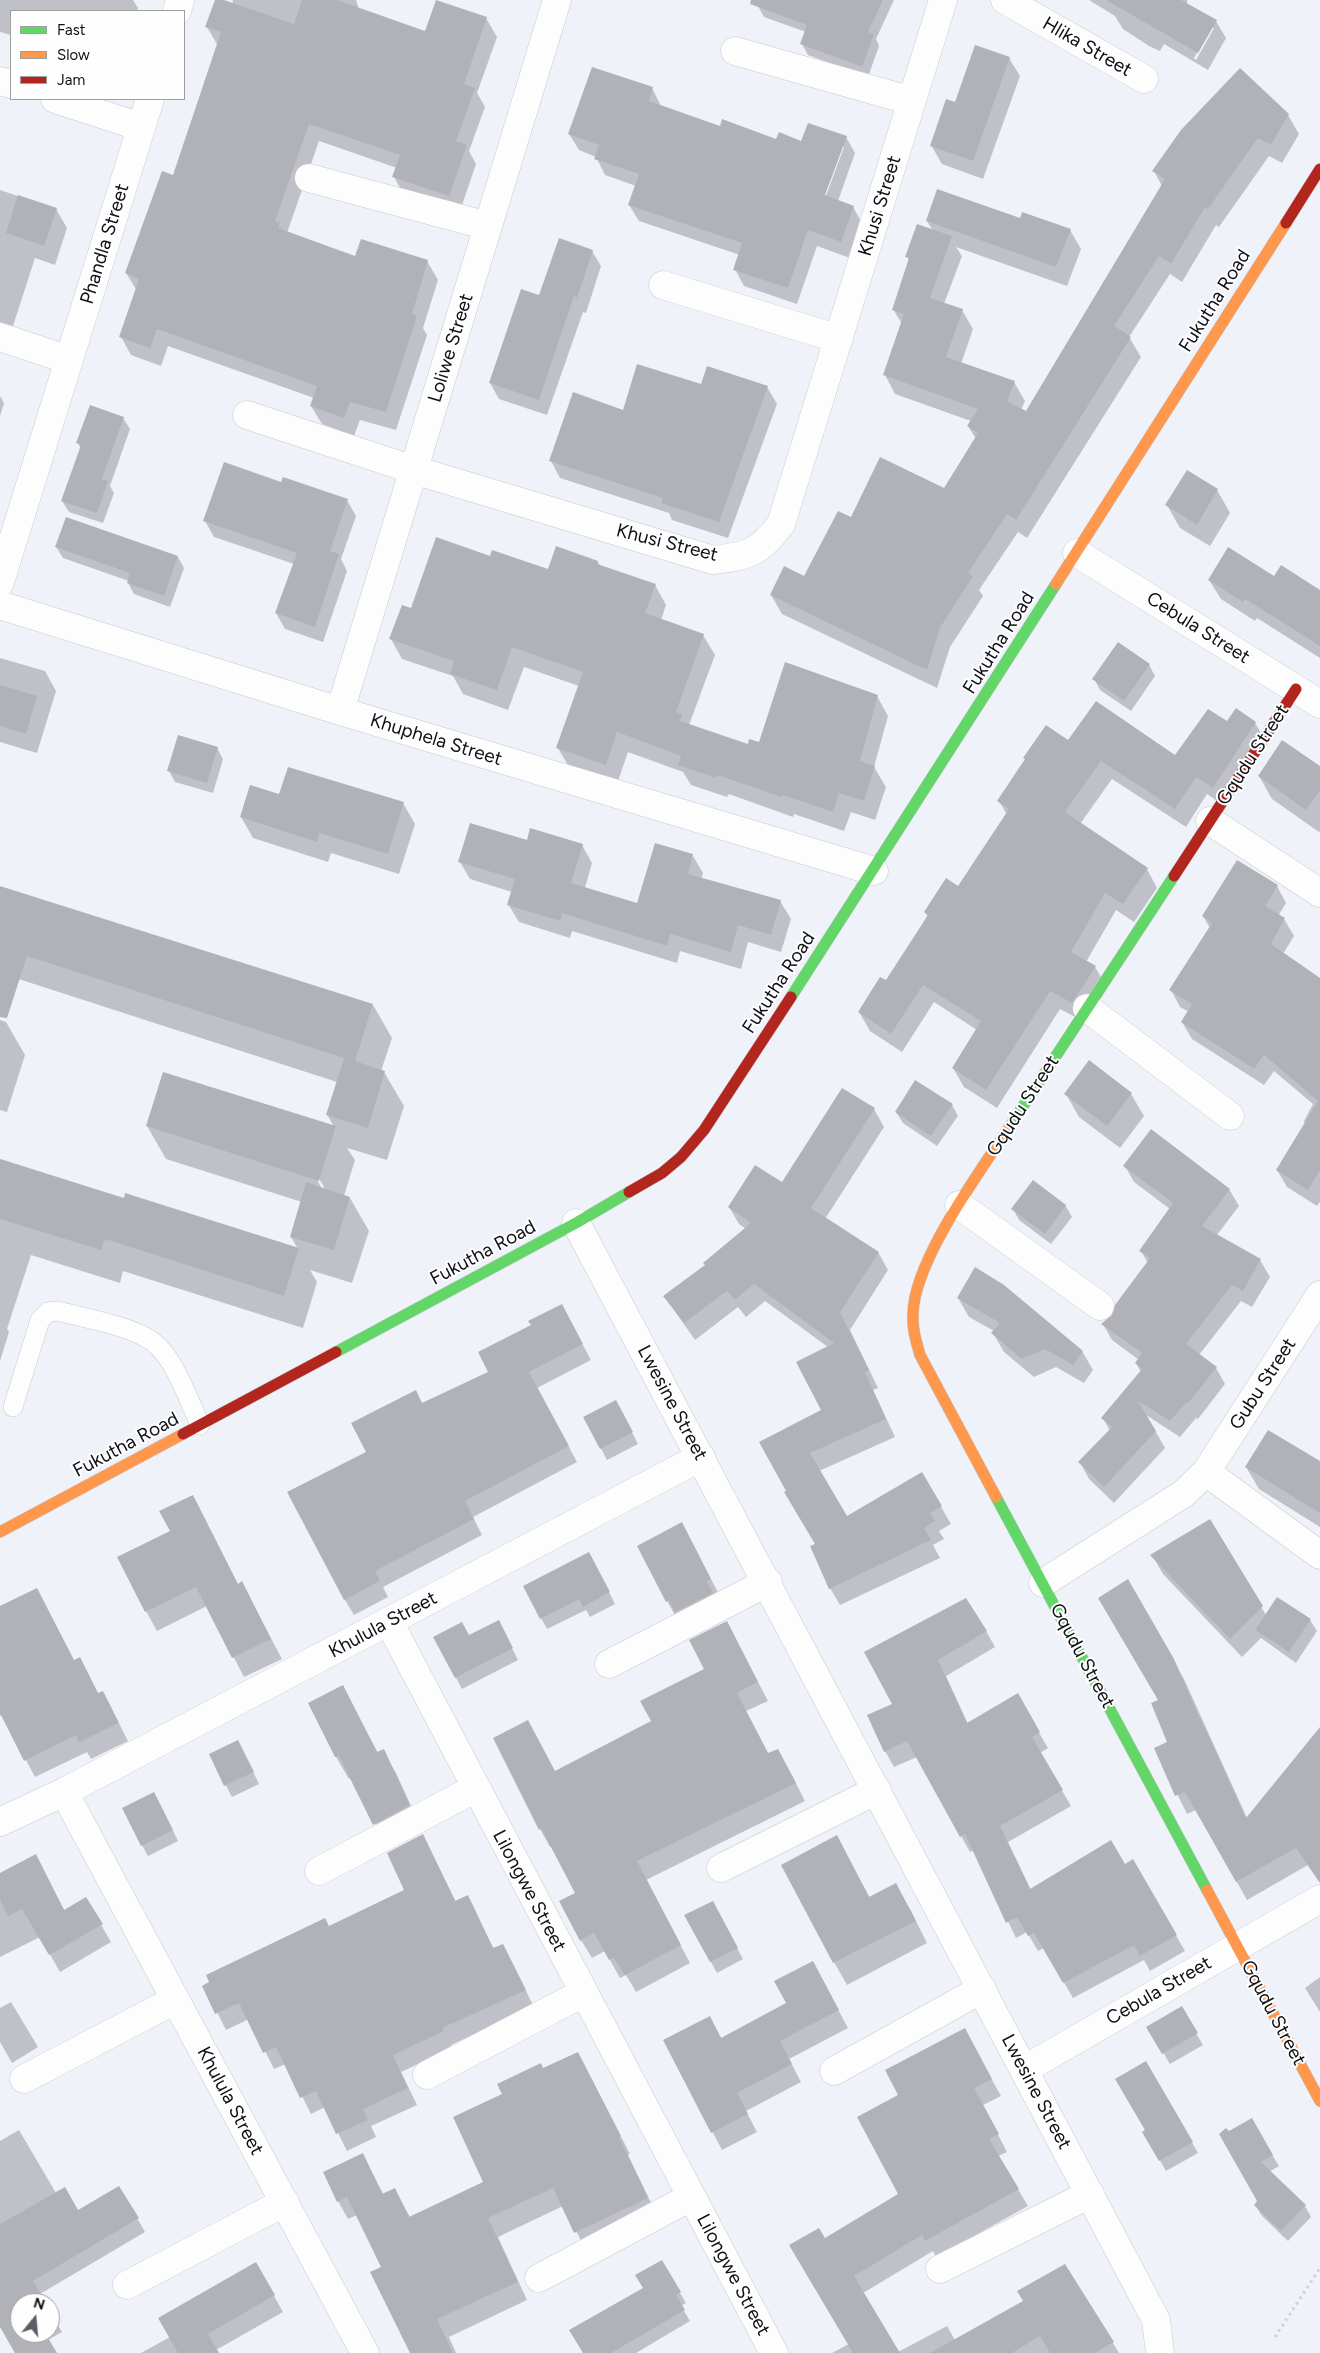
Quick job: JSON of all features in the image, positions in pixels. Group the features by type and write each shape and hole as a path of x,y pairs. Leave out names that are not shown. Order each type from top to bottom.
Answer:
{"street":[{"name":"Loliwe Street","path":"340,712 557,0"},
{"name":"Khusi Street","path":"414,470 714,560 742,557 767,542 781,524 943,0"},
{"name":"Hlika Street","path":"1005,0 1144,79"},
{"path":"735,51 912,101"},
{"path":"58,100 141,127"},
{"name":"Phandla Street","path":"0,582 150,100"},
{"name":"Fukutha Road","path":"0,1532 576,1223 662,1173 681,1157 704,1130 874,871 1320,168"},
{"path":"309,178 488,226"},
{"path":"663,285 838,339"},
{"path":"0,337 69,360"},
{"path":"247,416 414,470"},
{"name":"Cebula Street","path":"1076,553 1320,704"},
{"name":"Khuphela Street","path":"0,605 340,712 874,871"},
{"name":"Gqudu Street","path":"1296,689 959,1205 917,1284 911,1313 915,1342 920,1356 1320,2101"},
{"name":"Gqudu Street","path":"1210,821 1320,893"},
{"path":"1087,1008 1230,1116"},
{"path":"959,1205 1100,1306"},
{"name":"Lwesine Street","path":"576,1223 768,1582 1156,2320 1160,2353"},
{"name":"Gubu Street","path":"1043,1584 1183,1494 1206,1472 1320,1295"},
{"name":"Khulula Street","path":"0,1822 64,1792 701,1457"},
{"path":"1206,1472 1320,1555"},
{"path":"609,1664 768,1582"},
{"name":"Lilongwe Street","path":"388,1622 774,2353"},
{"path":"319,1872 476,1788"},
{"path":"721,1868 877,1790"},
{"name":"Khulula Street","path":"64,1792 365,2353"},
{"name":"Cebula Street","path":"1025,2069 1236,1946 1320,1900"},
{"path":"834,2071 982,1990"},
{"path":"427,2075 583,1993"},
{"path":"24,2079 175,2000"},
{"path":"940,2269 1090,2194"},
{"name":"Lilongwe Street","path":"539,2278 691,2197"},
{"path":"127,2285 285,2202"}],"lane":[{"path":"13,1407 40,1320 48,1312 58,1311 140,1334 154,1342 165,1354 200,1425"}],"path":[{"path":"1275,2336 1320,2268"}],"building":[{"path":"215,0 224,0 294,24 302,0 337,0 425,31 436,0 487,17 464,84 475,88 456,141 467,145 449,196 392,177 400,155 309,124 275,221 280,223 278,228 355,256 361,239 428,260 412,314 417,316 386,412 350,402 344,418 310,406 317,386 157,329 150,348 119,337 139,279 125,273 162,171 173,175 221,32 205,27"},
{"path":"751,0 883,0 868,32 874,34 862,67 800,44 807,25 750,4"},
{"path":"1106,0 1181,0 1217,20 1198,53"},
{"path":"975,45 1010,57 973,161 930,146 946,99 955,102"},
{"path":"592,67 653,87 649,101 720,126 722,119 776,139 779,132 801,141 808,123 847,136 825,195 854,206 841,242 808,230 788,288 733,270 742,243 628,205 639,174 594,159 599,145 568,134"},
{"path":"1240,68 1289,114 1271,145 1258,138 1208,209 1205,207 1171,264 1159,256 1114,326 1131,337 1016,520 1007,514 968,573 973,576 940,628 927,670 770,595 784,566 804,576 838,511 851,517 880,457 944,488 978,433 967,426 978,409 883,375 904,314 892,310 909,258 905,257 917,224 952,236 930,298 963,309 946,357 1015,381 1007,401 1026,411 1165,179 1152,171 1181,130"},
{"path":"937,189 1020,218 1022,212 1071,229 1056,267 926,221"},
{"path":"18,195 57,208 44,246 6,233"},
{"path":"559,238 593,250 577,298 574,296 539,400 489,383 521,289 539,295"},
{"path":"637,364 701,384 707,366 768,386 719,522 661,503 663,498 549,461 573,392 623,410"},
{"path":"90,405 124,417 102,479 108,481 97,513 61,501 81,445 76,443"},
{"path":"224,462 281,482 283,477 348,499 330,551 339,554 315,627 275,613 297,553 203,521"},
{"path":"1187,470 1218,489 1197,525 1165,505"},
{"path":"66,517 178,556 164,596 127,583 130,573 55,547"},
{"path":"436,537 490,556 492,550 548,569 556,546 598,561 597,564 656,584 645,613 704,634 676,712 682,715 680,721 748,744 749,739 759,742 785,662 878,695 860,761 875,766 864,801 839,793 833,812 783,795 782,797 717,775 716,778 678,765 681,756 617,732 606,765 556,748 583,672 512,647 497,690 450,674 454,661 389,639 402,605 411,608"},
{"path":"1228,547 1274,576 1281,565 1320,590 1320,646 1245,599 1243,602 1208,580"},
{"path":"1118,642 1150,664 1124,701 1092,679"},
{"path":"0,685 37,696 26,734 0,726"},
{"path":"1096,701 1175,755 1208,709 1227,721 1236,708 1256,722 1213,788 1196,777 1175,809 1101,761 1065,812 1148,868 1123,904 1105,893 1071,952 1096,966 1072,1003 1050,991 986,1090 952,1068 981,1021 923,985 891,1034 858,1012 880,977 886,980 928,915 924,912 946,878 958,886 1009,809 997,801 1046,725 1068,740"},
{"path":"178,735 218,747 207,783 167,771"},
{"path":"1282,740 1320,766 1320,790 1306,810 1258,776"},
{"path":"288,767 404,802 388,854 319,833 317,842 240,817 250,785 279,794"},
{"path":"470,823 527,840 530,828 583,844 571,883 637,903 655,843 693,854 688,874 781,900 771,935 738,925 731,952 670,934 667,946 562,913 560,921 507,905 515,879 458,862"},
{"path":"1237,860 1278,885 1265,906 1285,918 1271,944 1320,978 1320,1170 1308,1190 1276,1170 1318,1101 1264,1055 1254,1069 1181,1022 1192,1004 1169,990 1212,923 1202,916"},
{"path":"0,886 373,1004 355,1061 385,1071 368,1128 326,1115 344,1058 27,956 7,1018 0,1017"},
{"path":"1089,1060 1132,1093 1107,1126 1064,1094"},
{"path":"163,1072 336,1126 319,1181 146,1126"},
{"path":"915,1080 953,1104 931,1136 895,1112"},
{"path":"842,1088 875,1108 811,1208 879,1252 840,1312 869,1370 865,1372 886,1419 810,1453 847,1516 922,1472 942,1506 930,1513 935,1521 924,1528 931,1540 829,1589 810,1546 815,1544 784,1492 786,1491 759,1442 821,1410 796,1362 834,1343 754,1284 735,1300 727,1291 684,1323 663,1296 705,1265 703,1263 751,1223 728,1207 755,1165 782,1182"},
{"path":"1151,1129 1230,1189 1202,1226 1261,1259 1243,1291 1232,1285 1186,1344 1217,1367 1188,1403 1170,1421 1138,1401 1156,1431 1104,1487 1078,1462 1112,1427 1101,1418 1142,1369 1135,1363 1142,1353 1101,1324 1112,1315 1115,1305 1150,1258 1139,1251 1173,1203 1123,1166"},
{"path":"0,1159 124,1198 125,1193 299,1248 284,1296 105,1239 101,1250 0,1219"},
{"path":"1033,1180 1066,1205 1045,1234 1011,1209"},
{"path":"306,1182 350,1197 334,1250 290,1237"},
{"path":"975,1267 1004,1285 1083,1351 1073,1365 1045,1349 1022,1359 991,1333 1000,1323 957,1298"},
{"path":"562,1304 583,1344 529,1372 569,1446 465,1501 474,1519 375,1571 380,1581 344,1600 287,1492 366,1452 351,1423 416,1390 422,1403 488,1372 478,1352 531,1325 528,1321"},
{"path":"616,1400 633,1432 600,1449 583,1417"},
{"path":"1268,1430 1320,1461 1320,1513 1245,1467"},
{"path":"193,1495 238,1584 242,1581 271,1639 232,1658 196,1587 145,1612 117,1557 170,1531 159,1511"},
{"path":"1210,1519 1263,1606 1230,1639 1150,1555"},
{"path":"682,1522 711,1579 707,1581 713,1593 675,1612 669,1600 666,1602 637,1546"},
{"path":"589,1552 610,1592 583,1607 579,1599 540,1619 523,1586"},
{"path":"1128,1579 1174,1659 1246,1818 1320,1727 1320,1883 1296,1848 1236,1882 1185,1792 1175,1796 1154,1748 1167,1742 1151,1703 1158,1700 1098,1598"},
{"path":"37,1588 74,1660 80,1657 98,1693 103,1691 119,1723 79,1742 76,1735 24,1761 0,1713 0,1606"},
{"path":"1277,1597 1311,1619 1289,1652 1255,1630"},
{"path":"966,1598 987,1631 938,1660 967,1723 1018,1693 1040,1732 1032,1737 1063,1790 1000,1826 1030,1889 1111,1840 1125,1864 1133,1859 1177,1935 1140,1956 1134,1945 1063,1983 1034,1933 1028,1936 1017,1917 1006,1923 965,1834 960,1837 907,1741 884,1752 867,1715 892,1704 864,1652"},
{"path":"499,1620 513,1648 455,1678 433,1637 462,1622 469,1635"},
{"path":"727,1621 758,1682 737,1693 768,1753 778,1749 796,1783 637,1861 681,1945 625,1975 614,1958 609,1960 594,1933 580,1941 559,1901 575,1893 541,1828 539,1830 493,1738 528,1720 555,1771 651,1721 640,1701 704,1669 689,1640"},
{"path":"343,1685 377,1752 384,1749 410,1805 373,1825 339,1756 335,1757 308,1703"},
{"path":"238,1740 254,1772 224,1786 209,1754"},
{"path":"154,1792 173,1830 141,1846 122,1808"},
{"path":"423,1834 455,1901 468,1895 493,1948 503,1944 526,1990 442,2028 444,2031 393,2055 408,2088 363,2109 368,2120 336,2134 316,2091 300,2098 276,2047 263,2053 239,2003 215,2014 202,1986 209,1982 206,1975 325,1918 329,1926 404,1890 387,1853"},
{"path":"837,1835 869,1897 896,1883 916,1921 833,1963 781,1865"},
{"path":"36,1854 64,1910 86,1897 103,1924 49,1955 22,1909 8,1916 0,1899 0,1873"},
{"path":"713,1901 738,1948 710,1962 684,1915"},
{"path":"813,1961 839,2010 780,2041 792,2064 737,2093 748,2114 711,2133 663,2040 710,2016 721,2038 786,2003 774,1981"},
{"path":"1182,2006 1198,2033 1162,2054 1146,2027"},
{"path":"965,2028 992,2079 974,2088 999,2134 989,2139 1019,2189 925,2241 922,2235 854,2276 900,2353 853,2353 789,2245 819,2228 825,2238 898,2194 857,2117 898,2095 885,2070"},
{"path":"578,2052 621,2136 619,2137 648,2198 574,2233 553,2188 488,2218 518,2282 437,2319 453,2353 410,2353 370,2272 381,2267 347,2197 337,2202 323,2172 363,2153 382,2194 395,2188 409,2217 483,2182 453,2117 502,2094 497,2084 541,2063 543,2068"},
{"path":"1146,2061 1193,2142 1159,2161 1142,2132 1145,2130 1115,2079"},
{"path":"1252,2118 1273,2155 1261,2162 1306,2205 1281,2231 1254,2205 1257,2201 1219,2134 1226,2128 1229,2131"},
{"path":"119,2186 139,2218 33,2281 40,2293 10,2293 10,2343 51,2343 57,2353 15,2353 0,2327 0,2224 65,2187 78,2210"},
{"path":"662,2260 681,2292 676,2295 685,2310 611,2353 583,2353 569,2330 643,2288 635,2275"},
{"path":"256,2262 275,2295 208,2334 219,2353 178,2353 158,2318"},
{"path":"1065,2264 1114,2342 1095,2353 1050,2353 1040,2336 1012,2353 930,2353 1023,2301 1017,2291"}],"traffic: fast":[{"path":"791,997 1056,584"},
{"path":"1010,1126 1174,876"},
{"path":"336,1352 576,1223 629,1192"},
{"path":"996,1497 1207,1890"}],"traffic: slow":[{"path":"1056,584 1286,223"},
{"path":"996,1497 920,1355 914,1329 913,1314 916,1292 924,1268 936,1243 966,1191 1010,1126"},
{"path":"0,1532 183,1434"},
{"path":"1207,1890 1320,2101"}],"traffic: jam":[{"path":"1286,223 1320,169"},
{"path":"1174,876 1296,689"},
{"path":"629,1192 662,1173 681,1157 704,1130 791,997"},
{"path":"183,1434 336,1352"}]}
